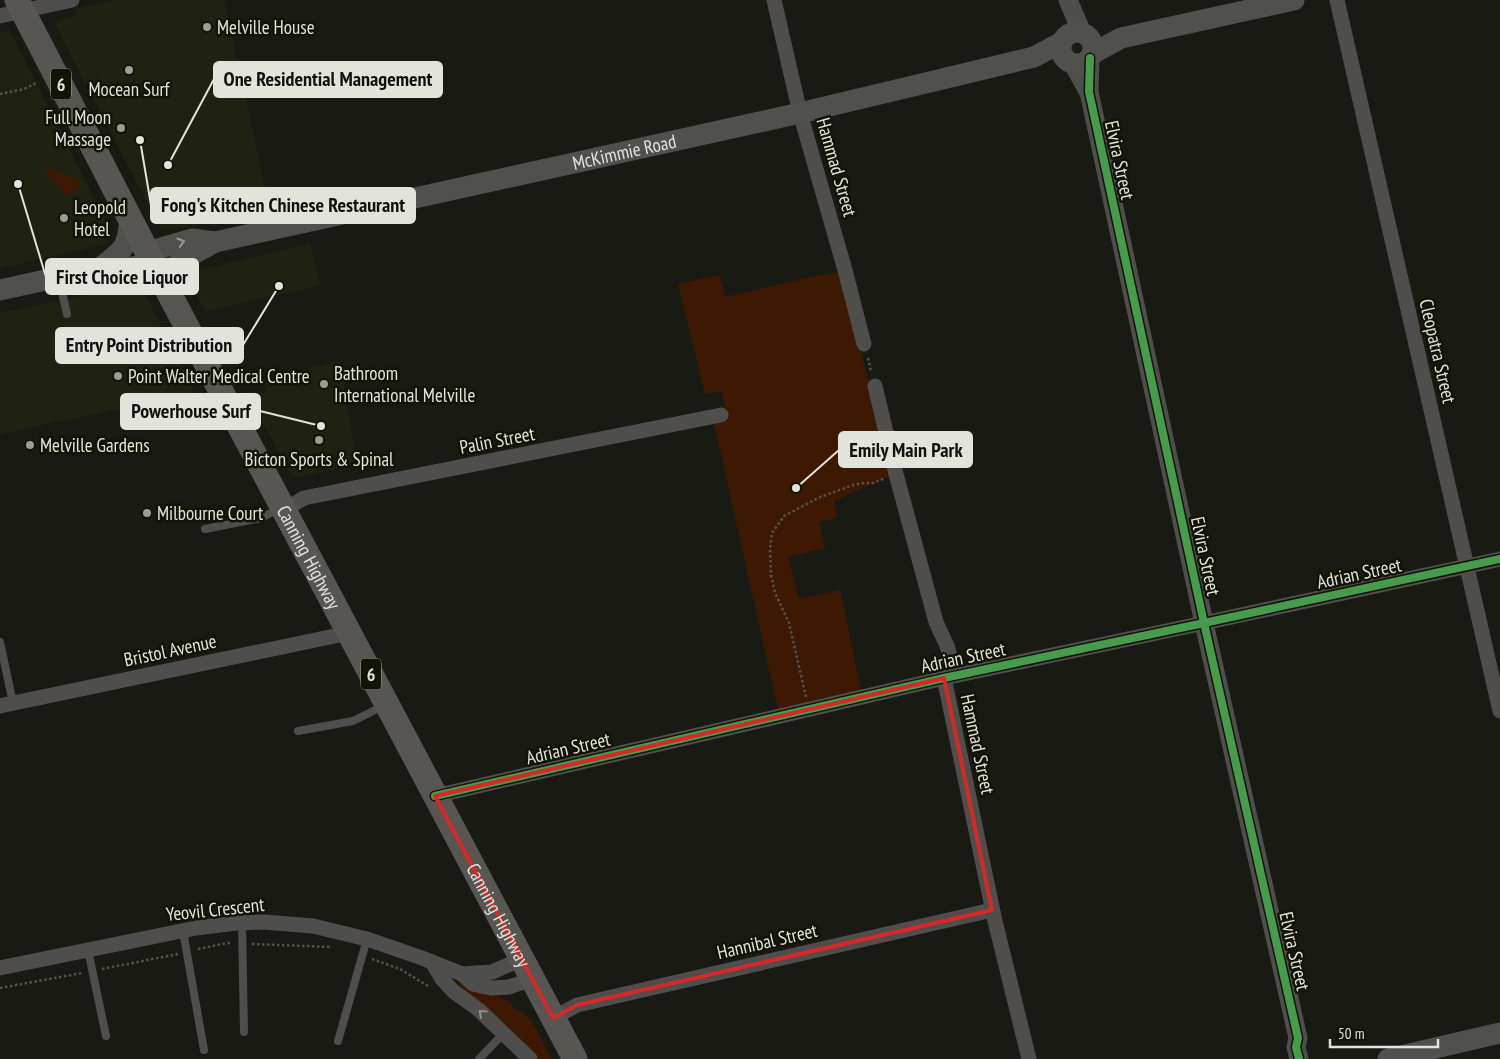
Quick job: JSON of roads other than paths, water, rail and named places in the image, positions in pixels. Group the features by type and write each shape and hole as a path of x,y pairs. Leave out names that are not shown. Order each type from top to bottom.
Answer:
{"highway":[{"name":"Canning Highway","path":"14,9 130,219 575,1059"}],"main road":[{"path":"1077,47 1294,0"},
{"name":"McKimmie Road","path":"167,290 170,276 181,261 215,242 800,113 1077,47"},
{"path":"0,290 100,268 119,254 125,246 129,234 130,219"},
{"name":"McKimmie Road","path":"100,268 112,271 150,258 192,239 215,242"},
{"path":"1388,1059 1500,1033"},
{"path":"1436,1059 1500,1044"}],"street":[{"path":"14,9 72,0"},
{"name":"Hammad Street","path":"774,0 800,113 864,344"},
{"name":"Elvira Street","path":"1067,0 1089,92 1204,623 1298,1038 1296,1048 1298,1059"},
{"name":"Cleopatra Street","path":"1337,0 1500,712"},
{"name":"Hammad Street","path":"874,386 936,622 948,646 953,667 944,678 992,910 1029,1059"},
{"name":"Palin Street","path":"283,509 304,498 721,415"},
{"name":"Adrian Street","path":"435,796 944,678 1500,559"},
{"name":"Bristol Avenue","path":"6,704 349,632"},
{"name":"Hannibal Street","path":"553,1018 577,1005 992,910"},
{"name":"Yeovil Crescent","path":"0,968 184,931 242,923 271,922 313,926 367,938 462,974 473,984 492,988 508,986 527,969"},
{"path":"432,962 442,979 453,991 479,1010 530,1059"},
{"name":"Yeovil Crescent","path":"462,974 527,969"},
{"name":"Elvira Street","path":"1298,1038 1305,1045 1308,1059"}],"lane":[{"path":"58,277 66,314"},
{"path":"205,529 261,518 283,509"},
{"path":"0,642 6,704"},
{"path":"298,732 353,721 387,704"},
{"path":"242,923 244,1032"},
{"path":"184,931 204,1050"},
{"path":"338,1040 367,938"},
{"path":"88,950 106,1036"},
{"path":"479,1059 504,1033"}],"place":[{"name":"Melville House","path":"207,27"},
{"name":"Mocean Surf","path":"129,70"},
{"name":"Full Moon Massage","path":"121,128"},
{"name":"Fong's Kitchen Chinese Restaurant","path":"140,140"},
{"name":"One Residential Management","path":"168,165"},
{"name":"First Choice Liquor","path":"18,184"},
{"name":"Leopold Hotel","path":"64,218"},
{"name":"Entry Point Distribution","path":"279,286"},
{"name":"Point Walter Medical Centre","path":"118,376"},
{"name":"Bathroom International Melville","path":"324,384"},
{"name":"Powerhouse Surf","path":"321,426"},
{"name":"Bicton Sports & Spinal","path":"319,440"},
{"name":"Melville Gardens","path":"30,445"},
{"name":"Emily Main Park","path":"796,488"},
{"name":"Milbourne Court","path":"147,513"}]}
